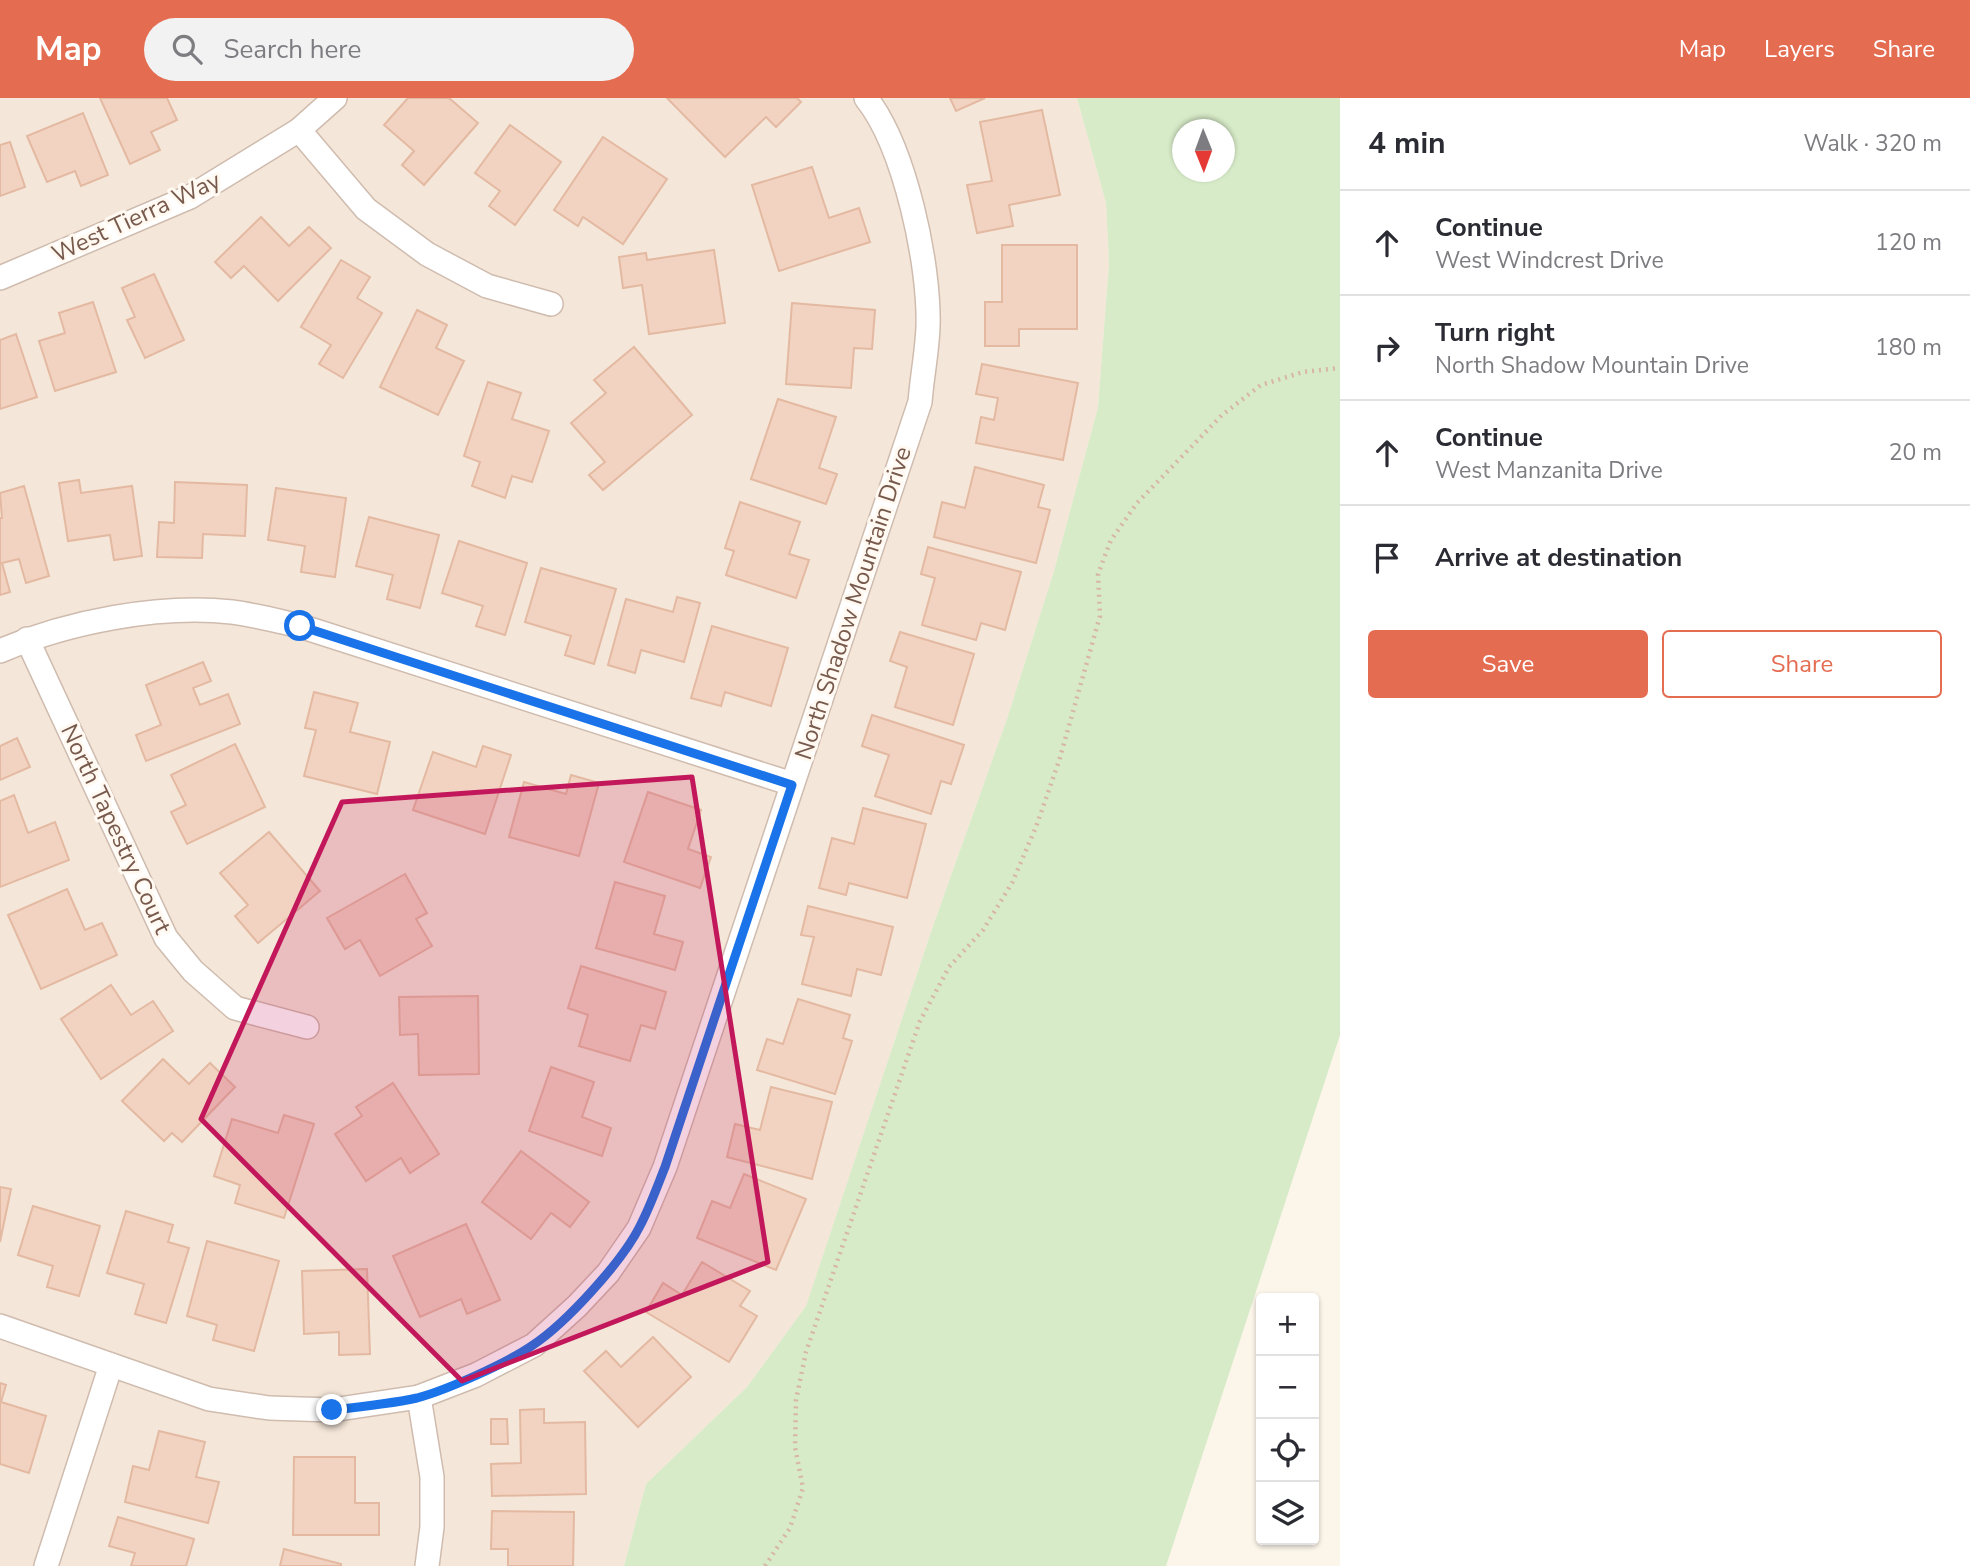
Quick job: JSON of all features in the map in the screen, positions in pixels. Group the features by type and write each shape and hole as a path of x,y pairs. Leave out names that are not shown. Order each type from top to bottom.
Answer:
{"street":[{"name":"West Tierra Way","path":"0,278 190,197 299,130 335,98"},
{"name":"North Shadow Mountain Drive","path":"0,1326 209,1399 269,1408 332,1410 419,1397 476,1375 534,1345 608,1273 639,1228 665,1167 920,402 928,327 923,264 910,200 897,156 866,98"},
{"path":"299,130 366,209 426,254 487,286 551,304"},
{"path":"0,651 27,639 105,618 169,612 231,612 300,626 792,785"},
{"name":"North Tapestry Court","path":"27,639 166,938 193,971 235,1008 307,1027"},
{"path":"46,1566 111,1365"},
{"path":"419,1397 432,1477 432,1528 428,1566"}],"path":[{"path":"765,1566 790,1528 803,1488 795,1447 796,1400 810,1340 920,1021 949,967 983,930 1012,883 1036,827 1059,761 1100,616 1098,574 1111,540 1137,503 1223,415 1261,384 1303,372 1340,368"}],"highlighted area":[{"path":"692,777 768,1262 462,1381 201,1119 342,802"}],"shaded area":[{"path":"0,98 1077,98 1106,203 1109,263 1098,407 1054,571 1007,719 933,926 806,1306 747,1387 646,1484 624,1566 0,1566"}],"green space":[{"path":"1077,98 1340,98 1340,1035 1166,1566 624,1566 646,1484 747,1387 806,1306 933,926 1007,719 1054,571 1098,407 1109,263 1106,203"}],"building":[{"path":"100,98 167,98 177,120 151,132 160,150 130,164"},
{"path":"408,98 449,98 478,123 424,185 402,165 414,151 384,125"},
{"path":"667,98 797,98 801,102 776,127 766,117 725,157"},
{"path":"950,98 985,98 956,111"},
{"path":"1042,110 1060,195 1009,205 1013,226 977,233 967,185 992,181 980,122"},
{"path":"83,113 108,175 81,186 75,171 47,182 27,136"},
{"path":"510,125 561,162 515,225 489,206 500,191 475,173"},
{"path":"603,137 667,179 623,244 583,217 578,226 554,210"},
{"path":"10,142 25,187 0,196 0,145"},
{"path":"812,167 829,218 859,208 870,242 779,271 752,185"},
{"path":"261,217 289,246 309,227 331,248 278,301 244,266 231,278 215,262"},
{"path":"1002,245 1077,245 1077,329 1019,329 1019,346 985,346 985,302 1002,302"},
{"path":"714,250 725,323 649,334 642,285 623,288 619,257 646,253 647,260"},
{"path":"341,260 370,277 357,298 382,313 343,378 319,364 331,345 301,327"},
{"path":"154,274 184,340 145,358 127,320 135,317 122,288"},
{"path":"93,302 116,372 55,391 39,341 65,333 59,313"},
{"path":"792,303 875,310 872,349 854,348 851,388 786,384"},
{"path":"417,310 447,325 436,348 464,361 438,415 380,387"},
{"path":"16,334 37,397 0,409 0,340"},
{"path":"634,347 692,415 603,490 589,475 605,462 571,423 606,393 594,380"},
{"path":"982,364 1078,383 1063,460 976,443 981,417 994,420 998,398 976,394"},
{"path":"488,382 521,393 512,419 549,431 532,482 512,476 505,498 472,486 480,462 464,456"},
{"path":"778,399 836,417 819,468 837,474 826,504 751,479"},
{"path":"975,467 1044,485 1038,507 1050,510 1036,563 934,537 942,502 965,508"},
{"path":"79,480 81,493 132,486 142,556 114,560 110,535 68,541 59,483"},
{"path":"175,482 247,485 245,536 203,534 202,558 157,557 159,522 174,523"},
{"path":"24,486 49,576 26,583 19,559 2,563 10,592 0,595 0,493"},
{"path":"276,488 346,498 335,577 301,572 305,546 268,540"},
{"path":"740,502 800,522 789,554 809,560 796,598 726,575 734,551 725,548"},
{"path":"369,517 439,535 420,608 387,599 393,575 356,566"},
{"path":"459,541 527,563 505,635 476,626 483,606 442,593"},
{"path":"928,547 1021,572 1005,630 981,623 976,640 922,625 935,578 921,574"},
{"path":"541,568 616,589 594,664 565,655 571,636 525,622"},
{"path":"677,597 700,603 684,662 641,650 635,673 608,665 626,599 673,612"},
{"path":"712,626 788,648 771,706 725,692 721,706 691,698"},
{"path":"900,632 974,654 953,725 895,707 907,667 890,661"},
{"path":"203,662 211,681 193,688 200,705 228,694 240,724 146,761 136,735 161,725 146,685"},
{"path":"314,692 358,703 350,732 390,742 377,794 304,776 316,730 305,728"},
{"path":"872,715 964,745 951,784 941,781 931,814 875,796 889,755 862,746"},
{"path":"17,738 30,767 0,780 0,746"},
{"path":"235,744 265,807 187,844 171,812 186,805 171,775"},
{"path":"483,746 511,755 485,834 413,810 433,752 476,767"},
{"path":"571,775 599,783 579,856 509,837 524,782 566,794"},
{"path":"648,792 701,810 688,849 711,857 700,888 624,862"},
{"path":"14,795 28,833 55,822 69,860 0,887 0,801"},
{"path":"863,808 926,824 907,898 849,883 846,895 819,888 832,838 854,844"},
{"path":"269,832 320,891 258,943 235,916 248,905 220,873"},
{"path":"405,874 427,913 416,919 432,946 380,976 360,940 345,949 327,918"},
{"path":"615,882 665,896 654,934 683,942 675,970 596,948"},
{"path":"67,889 85,930 102,923 117,955 41,989 8,915"},
{"path":"808,906 893,927 881,975 857,969 851,996 802,984 814,937 801,935"},
{"path":"581,966 666,992 655,1029 641,1025 630,1061 579,1046 588,1015 568,1008"},
{"path":"111,985 131,1015 153,1001 173,1031 101,1079 61,1019"},
{"path":"478,996 479,1074 419,1075 418,1034 400,1035 399,997"},
{"path":"798,999 850,1015 843,1038 852,1041 835,1094 757,1070 767,1039 783,1044"},
{"path":"163,1059 189,1084 210,1063 235,1087 182,1142 172,1133 164,1141 122,1101"},
{"path":"551,1067 594,1082 582,1117 611,1128 602,1156 529,1131"},
{"path":"393,1083 439,1154 410,1173 401,1158 366,1181 335,1134 362,1116 356,1107"},
{"path":"771,1087 832,1102 812,1179 727,1157 735,1124 760,1130"},
{"path":"284,1115 314,1124 284,1218 235,1203 240,1185 214,1176 232,1119 278,1133"},
{"path":"521,1151 589,1202 570,1227 551,1213 531,1239 482,1202"},
{"path":"744,1174 806,1199 776,1270 697,1238 712,1201 730,1208"},
{"path":"0,1187 11,1189 0,1242"},
{"path":"33,1206 100,1226 79,1296 47,1287 53,1266 18,1255"},
{"path":"126,1211 173,1225 168,1242 189,1248 166,1323 135,1314 144,1284 107,1273"},
{"path":"466,1224 500,1300 467,1314 461,1299 420,1317 393,1256"},
{"path":"207,1241 279,1261 254,1351 213,1340 217,1325 187,1316"},
{"path":"702,1262 750,1291 740,1306 757,1316 729,1362 646,1312 663,1283 682,1295"},
{"path":"367,1269 370,1354 339,1355 339,1332 304,1334 302,1271"},
{"path":"653,1337 691,1377 638,1427 584,1371 606,1351 621,1367"},
{"path":"0,1383 6,1385 1,1402 46,1416 29,1473 0,1464"},
{"path":"544,1409 544,1423 585,1422 586,1494 492,1496 491,1464 521,1463 520,1410"},
{"path":"491,1419 507,1419 508,1444 491,1444"},
{"path":"159,1431 205,1442 196,1477 219,1482 208,1523 125,1502 133,1466 149,1470"},
{"path":"294,1457 355,1457 355,1503 379,1503 379,1535 293,1535"},
{"path":"492,1511 574,1512 573,1566 508,1566 508,1549 491,1549"},
{"path":"118,1517 194,1539 186,1566 131,1566 135,1553 109,1546"},
{"path":"284,1549 341,1564 341,1566 280,1566"}],"route":[{"path":"300,626 792,785 665,1167 639,1228 608,1273 534,1345 476,1375 419,1397 332,1410"}]}
